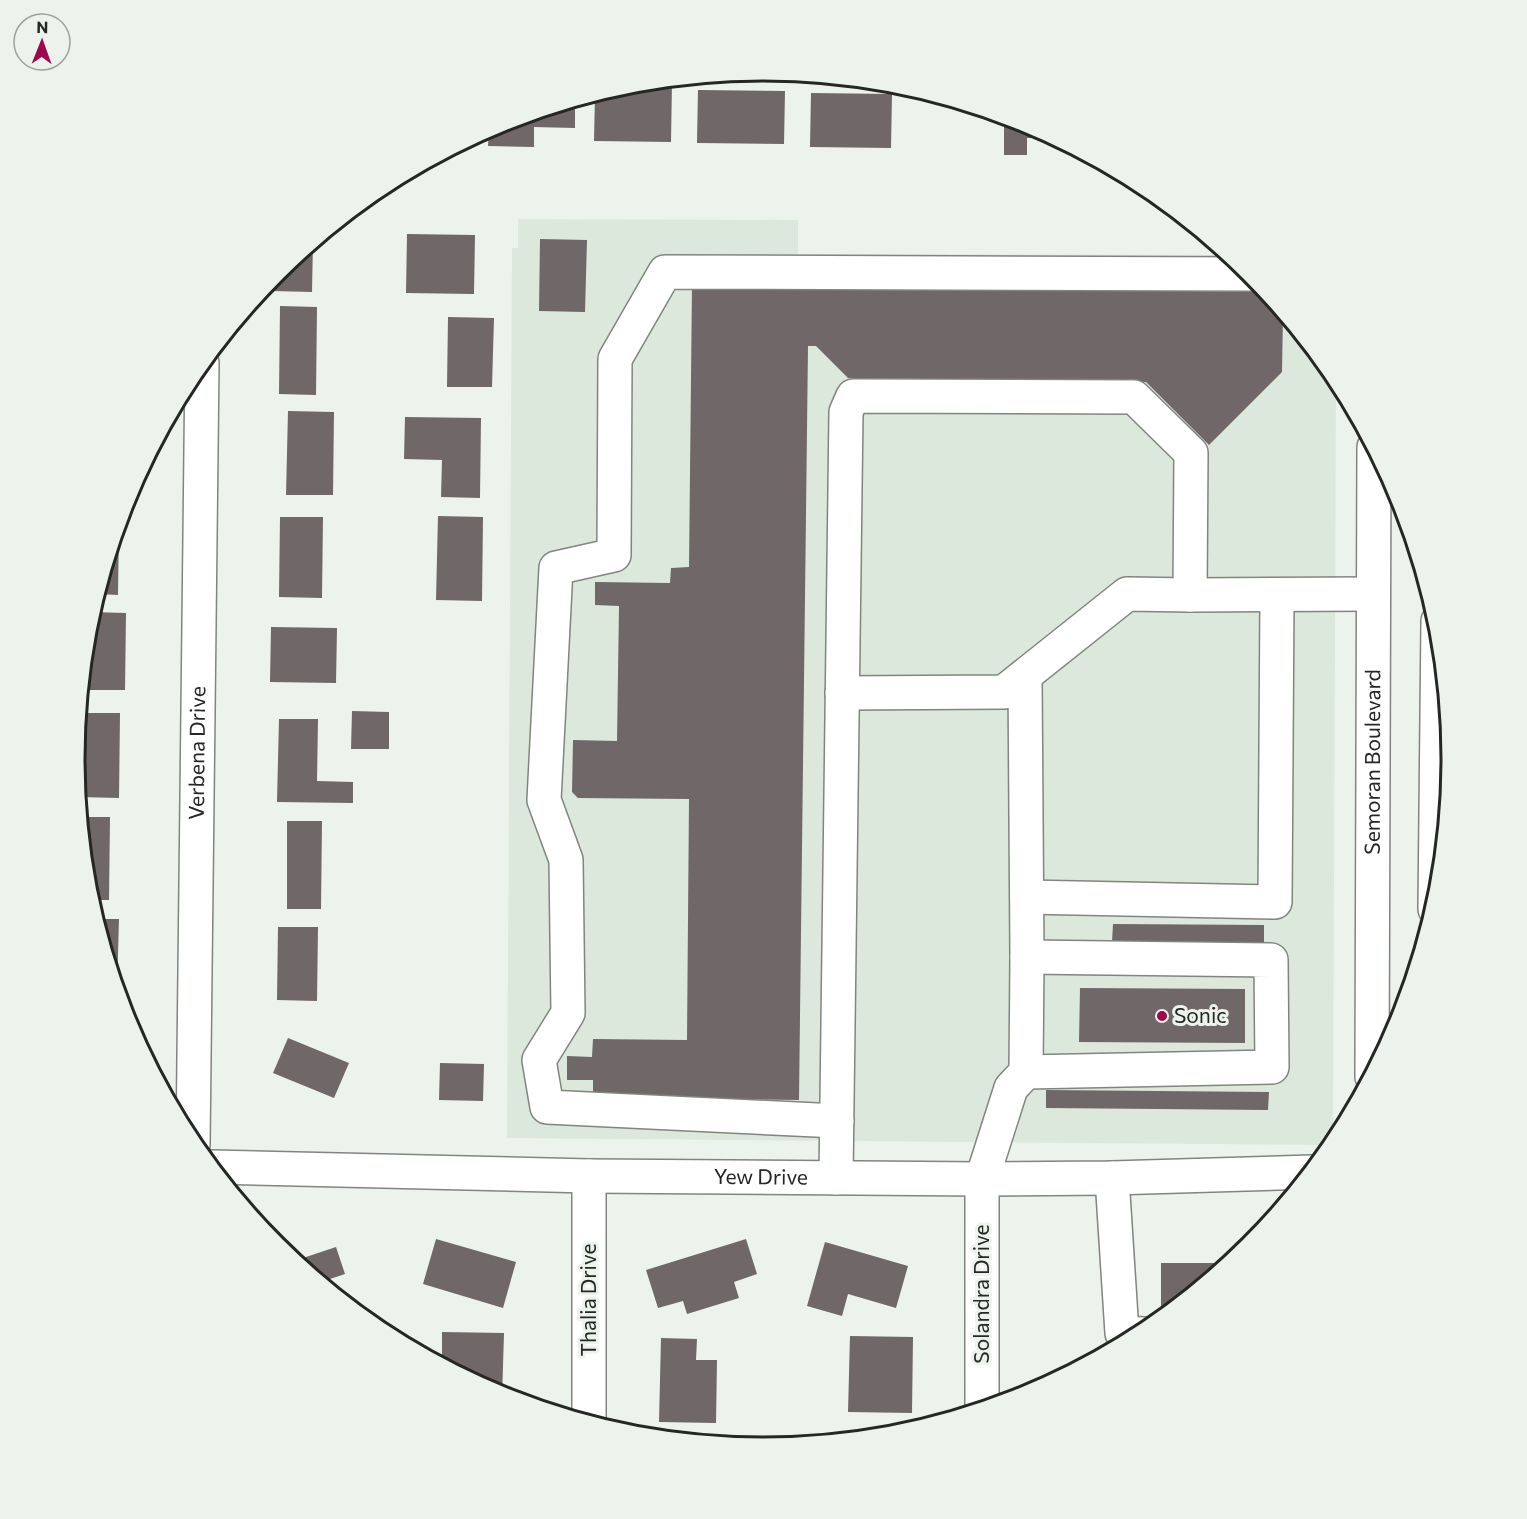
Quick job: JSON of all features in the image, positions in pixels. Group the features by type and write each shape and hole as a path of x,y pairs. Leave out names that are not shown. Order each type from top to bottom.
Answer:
{"street":[{"path":"837,1121 547,1107 539,1060 568,1013 566,860 544,800 556,568 614,555 615,359 665,272 1237,274"},
{"name":"Verbena Drive","path":"192,1125 202,379"},
{"path":"836,1178 846,412 853,396 1134,397 1191,453 1190,595"},
{"name":"Semoran Boulevard","path":"1371,1062 1374,464"},
{"path":"842,693 1004,692 1127,594 1374,594"},
{"path":"1027,897 1275,902 1277,595"},
{"path":"1025,676 1026,1072 1272,1067 1271,960 1027,957"},
{"path":"1436,850 1437,683"},
{"name":"Solandra Drive","path":"982,1402 982,1179 1011,1088 1026,1072"},
{"name":"Yew Drive","path":"221,1167 590,1176 982,1179 1303,1172"},
{"name":"Thalia Drive","path":"589,1415 590,1176"},
{"path":"1112,1178 1122,1333 1125,1333"}],"shaded area":[{"path":"518,219 798,220 798,254 1217,255 1274,312 1302,346 1336,396 1333,1128 1321,1145 507,1138 512,248 518,248"}],"building":[{"path":"672,87 671,142 594,141 595,102"},
{"path":"698,90 785,91 784,144 697,143"},
{"path":"811,93 892,94 891,148 810,147"},
{"path":"575,108 575,128 534,127 534,147 488,146 488,140 504,133"},
{"path":"1004,126 1034,138 1027,138 1027,155 1004,155"},
{"path":"407,234 475,235 474,294 406,293"},
{"path":"540,239 587,240 585,312 539,311"},
{"path":"313,252 312,292 273,291"},
{"path":"692,285 1254,292 1283,323 1282,372 1209,445 1146,382 848,378 816,346 808,346 799,1100 593,1097 593,1080 567,1080 567,1056 592,1057 593,1039 687,1040 689,799 578,798 572,792 573,740 617,741 619,606 595,605 595,582 670,583 671,568 689,567"},
{"path":"280,306 317,307 316,395 279,394"},
{"path":"448,317 494,318 492,387 447,387"},
{"path":"288,411 334,412 333,495 286,495"},
{"path":"405,417 481,418 480,498 441,497 442,460 404,459"},
{"path":"438,516 483,517 482,601 436,600"},
{"path":"280,517 323,517 322,598 279,597"},
{"path":"119,549 118,595 106,594"},
{"path":"101,612 126,613 125,690 89,690"},
{"path":"271,627 337,628 336,683 270,682"},
{"path":"352,711 389,712 389,749 351,749"},
{"path":"86,713 120,713 119,798 86,797"},
{"path":"279,719 318,719 317,781 353,782 353,803 277,802"},
{"path":"87,817 110,817 109,900 100,900"},
{"path":"287,821 322,821 321,909 287,909"},
{"path":"104,919 119,919 118,967"},
{"path":"1113,924 1264,925 1264,943 1112,942"},
{"path":"278,927 318,927 317,1001 277,1000"},
{"name":"Sonic","path":"1080,988 1245,989 1245,1043 1079,1042"},
{"path":"288,1038 349,1063 334,1098 273,1073"},
{"path":"440,1063 484,1064 483,1101 439,1100"},
{"path":"1046,1090 1269,1092 1268,1110 1046,1108"},
{"path":"436,1239 516,1262 503,1308 423,1284"},
{"path":"746,1239 757,1274 734,1282 739,1298 687,1314 683,1301 658,1308 646,1270"},
{"path":"825,1242 908,1266 896,1308 848,1294 842,1316 807,1306"},
{"path":"336,1247 345,1274 328,1280 303,1258"},
{"path":"1161,1263 1218,1263 1177,1298 1161,1309"},
{"path":"442,1332 504,1333 502,1385 463,1368 442,1357"},
{"path":"850,1336 913,1337 912,1413 848,1412"},
{"path":"661,1338 697,1339 696,1360 717,1360 716,1423 659,1422"}],"place":[{"name":"Sonic","path":"1162,1016"}]}
